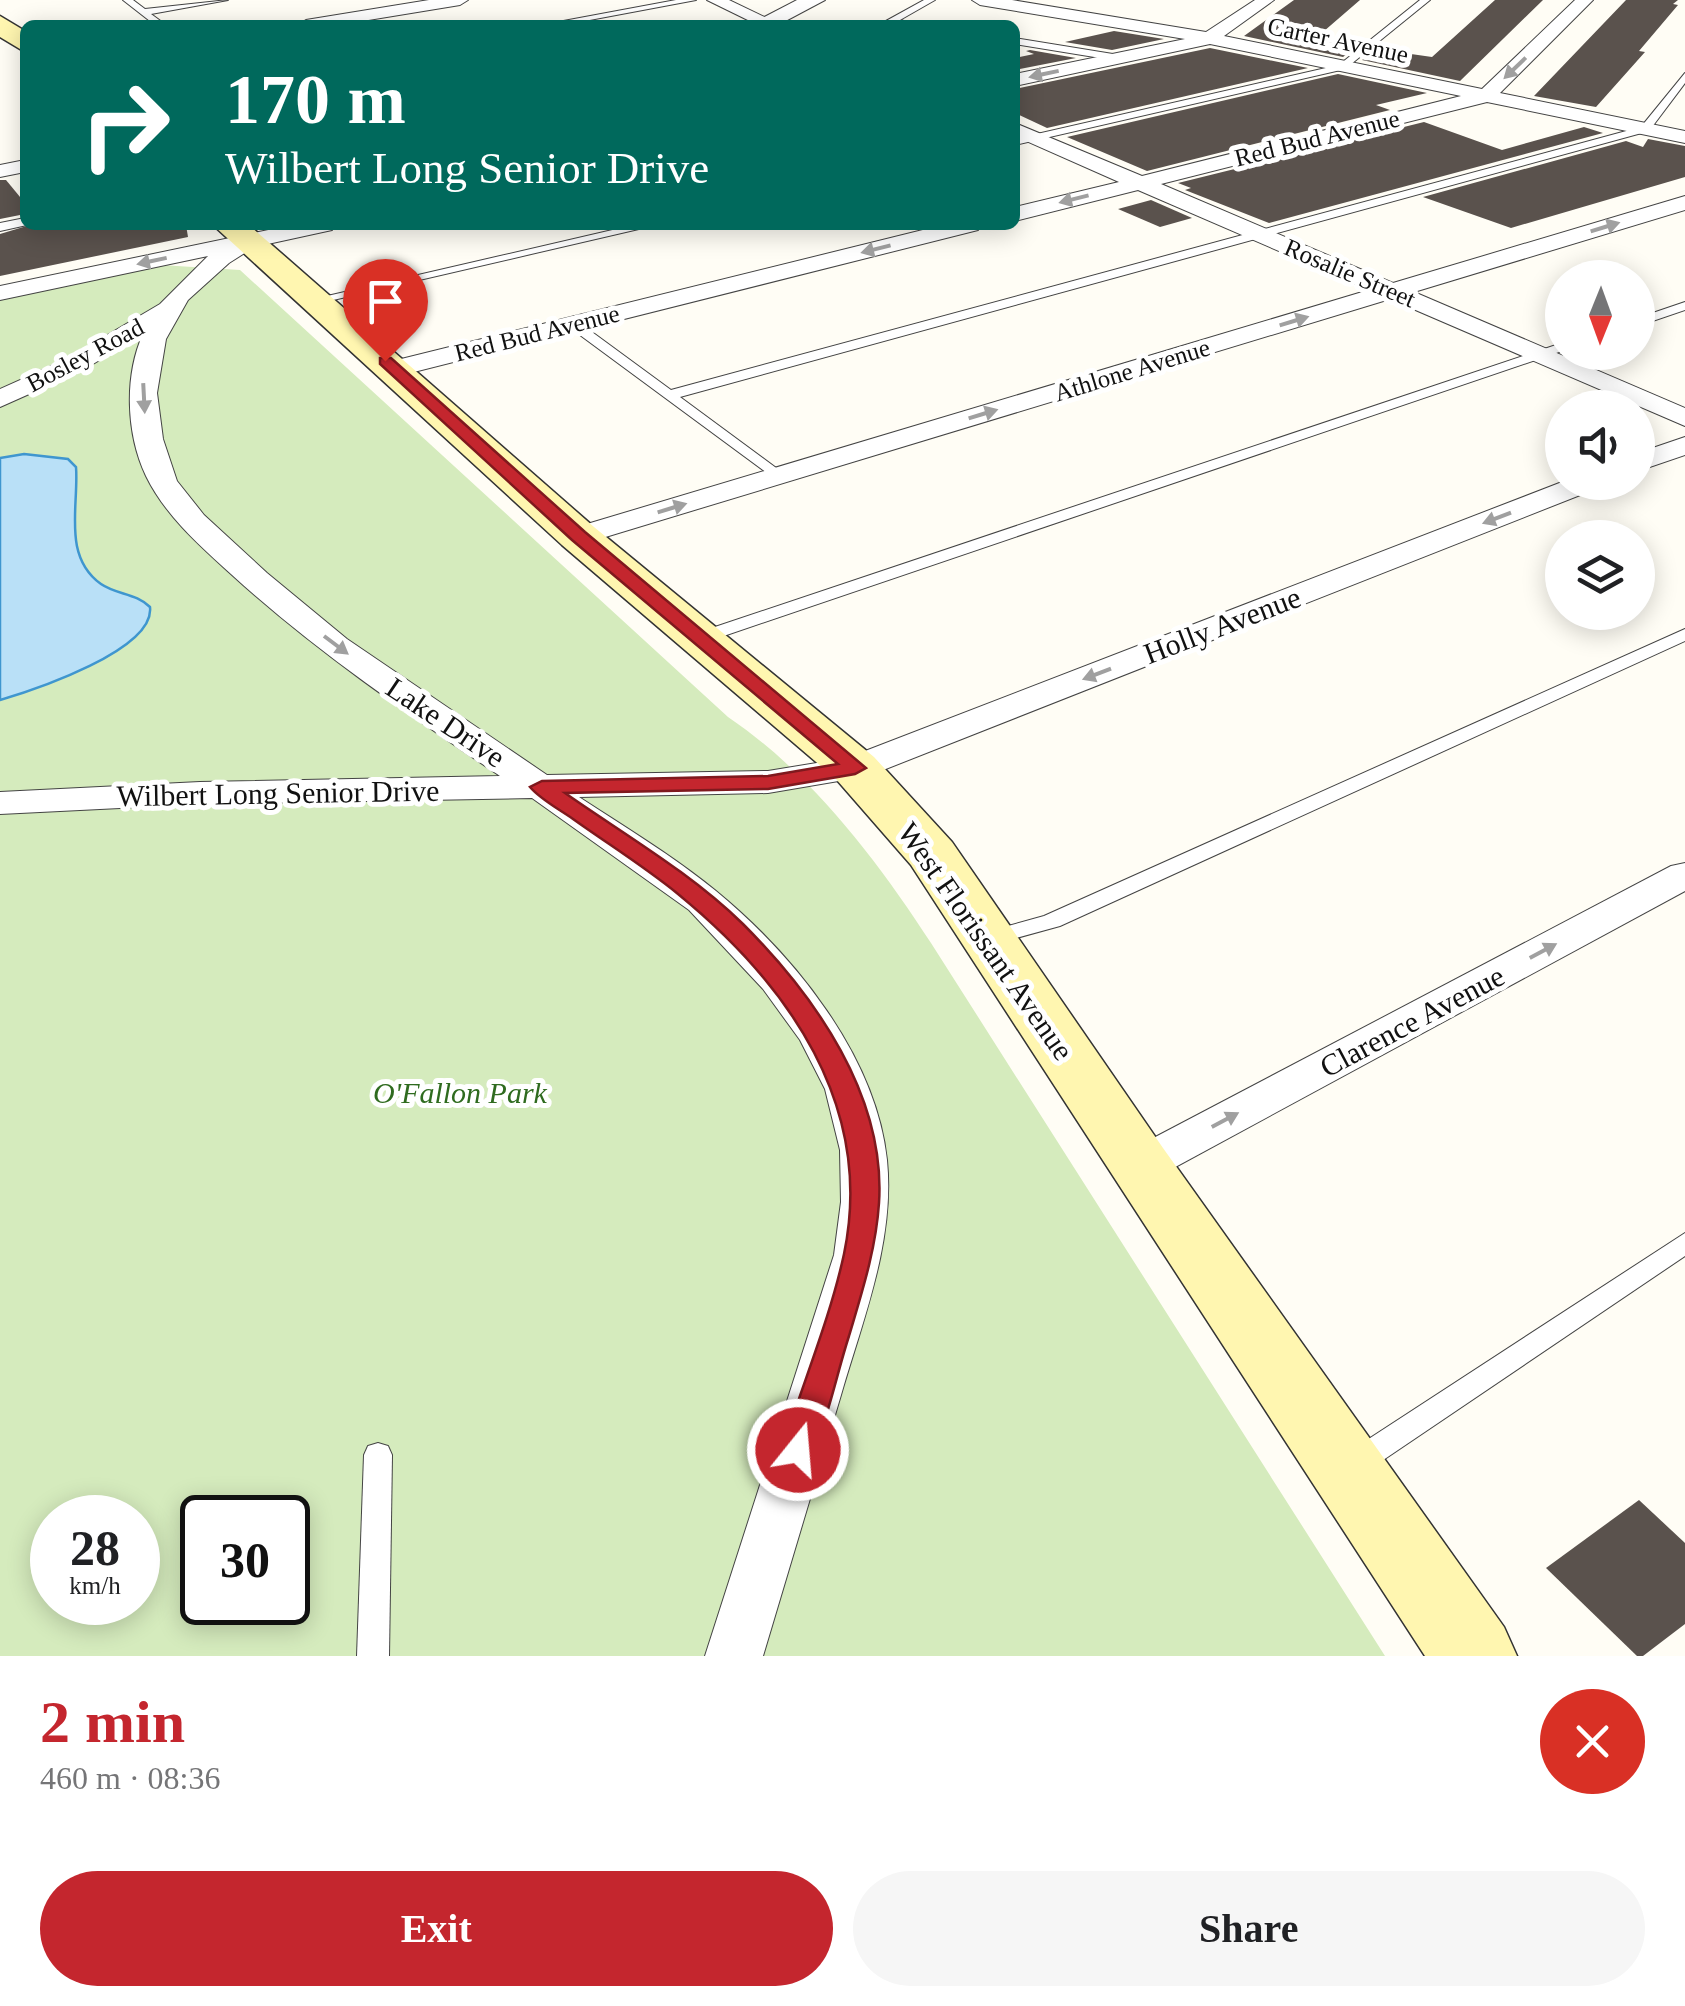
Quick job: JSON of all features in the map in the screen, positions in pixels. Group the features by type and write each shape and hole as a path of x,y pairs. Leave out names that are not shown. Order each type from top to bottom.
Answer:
{"main road":[{"path":"0,24 20,40"},
{"name":"West Florissant Avenue","path":"238,233 578,536 855,768 932,854 1139,1166 1474,1656"}],"street":[{"path":"337,20 460,0"},
{"path":"715,0 758,20"},
{"path":"774,20 814,0"},
{"name":"Carter Avenue","path":"980,0 1208,39 1685,137"},
{"path":"1486,96 1584,0"},
{"path":"1020,79 1208,39 1264,2"},
{"name":"Red Bud Avenue","path":"1020,213 1486,96"},
{"name":"Rosalie Street","path":"1022,136 1141,182 1393,292 1545,348"},
{"name":"Athlone Avenue","path":"578,536 1685,202"},
{"path":"0,294 238,233 270,230"},
{"name":"Red Bud Avenue","path":"394,369 950,230"},
{"name":"Lake Drive","path":"238,233 169,307 150,338 142,369 144,411 148,441 162,480 183,508 282,604 372,672 684,886 734,928 826,1046 850,1097 863,1148 866,1200 858,1255 734,1656"},
{"name":"Bosley Road","path":"0,400 101,350 169,307"},
{"name":"Rosalie Street","path":"1590,370 1685,418"},
{"path":"1655,456 1685,445"},
{"name":"Holly Avenue","path":"855,768 1545,499"},
{"name":"Wilbert Long Senior Drive","path":"0,803 200,794 768,782 855,768"},
{"name":"Clarence Avenue","path":"1139,1166 1685,875"}],"lane":[{"path":"127,0 154,20"},
{"path":"144,12 224,0"},
{"path":"576,20 692,0"},
{"path":"894,20 931,0"},
{"path":"1242,0 1264,2"},
{"path":"1022,136 1342,66 1426,0"},
{"path":"1020,42 1119,58"},
{"path":"670,395 1645,128 1685,76"},
{"path":"316,300 628,230"},
{"path":"1655,316 1685,306"},
{"path":"572,324 778,476"},
{"path":"700,638 1545,352"},
{"path":"991,938 1052,921 1685,634"},
{"path":"1346,1468 1685,1243"},
{"path":"373,1656 378,1455"}],"green space":[{"name":"O'Fallon Park","path":"161,265 240,270 728,717 787,764 865,850 910,912 1385,1656 0,1656 0,299"}],"water":[{"path":"24,454 68,459 76,467 75,530 81,559 101,584 150,607 146,623 114,653 64,678 0,700 0,458"}],"building":[{"path":"1294,0 1360,0 1316,38 1357,46 1343,57 1244,36"},
{"path":"1495,0 1543,0 1460,81 1362,60 1376,49 1432,57"},
{"path":"1626,0 1678,0 1673,4 1678,5 1639,51 1645,52 1596,107 1534,96"},
{"path":"1114,31 1164,39 1112,50 1065,42"},
{"path":"1210,48 1308,68 1047,128 1020,115 1020,88"},
{"path":"1026,51 1076,58 1020,69 1020,57 1034,54"},
{"path":"1338,74 1427,93 1376,105 1390,110 1147,171 1067,137"},
{"path":"1424,122 1502,150 1584,127 1603,133 1269,223 1185,190 1191,188 1178,183"},
{"path":"1648,139 1685,146 1685,177 1511,228 1423,197 1626,141 1643,147"},
{"path":"0,180 6,180 20,197 20,215 0,219"},
{"path":"1151,200 1192,218 1160,227 1118,209"},
{"path":"20,228 187,230 188,237 0,276 0,234"},
{"path":"1639,1500 1685,1543 1685,1624 1643,1656 1637,1656 1546,1568"}],"route":[{"path":"385,361 578,536 855,768 768,782 542,787 684,886 734,928 780,980 826,1046 850,1097 863,1148 866,1200 858,1255 798,1450"}]}
